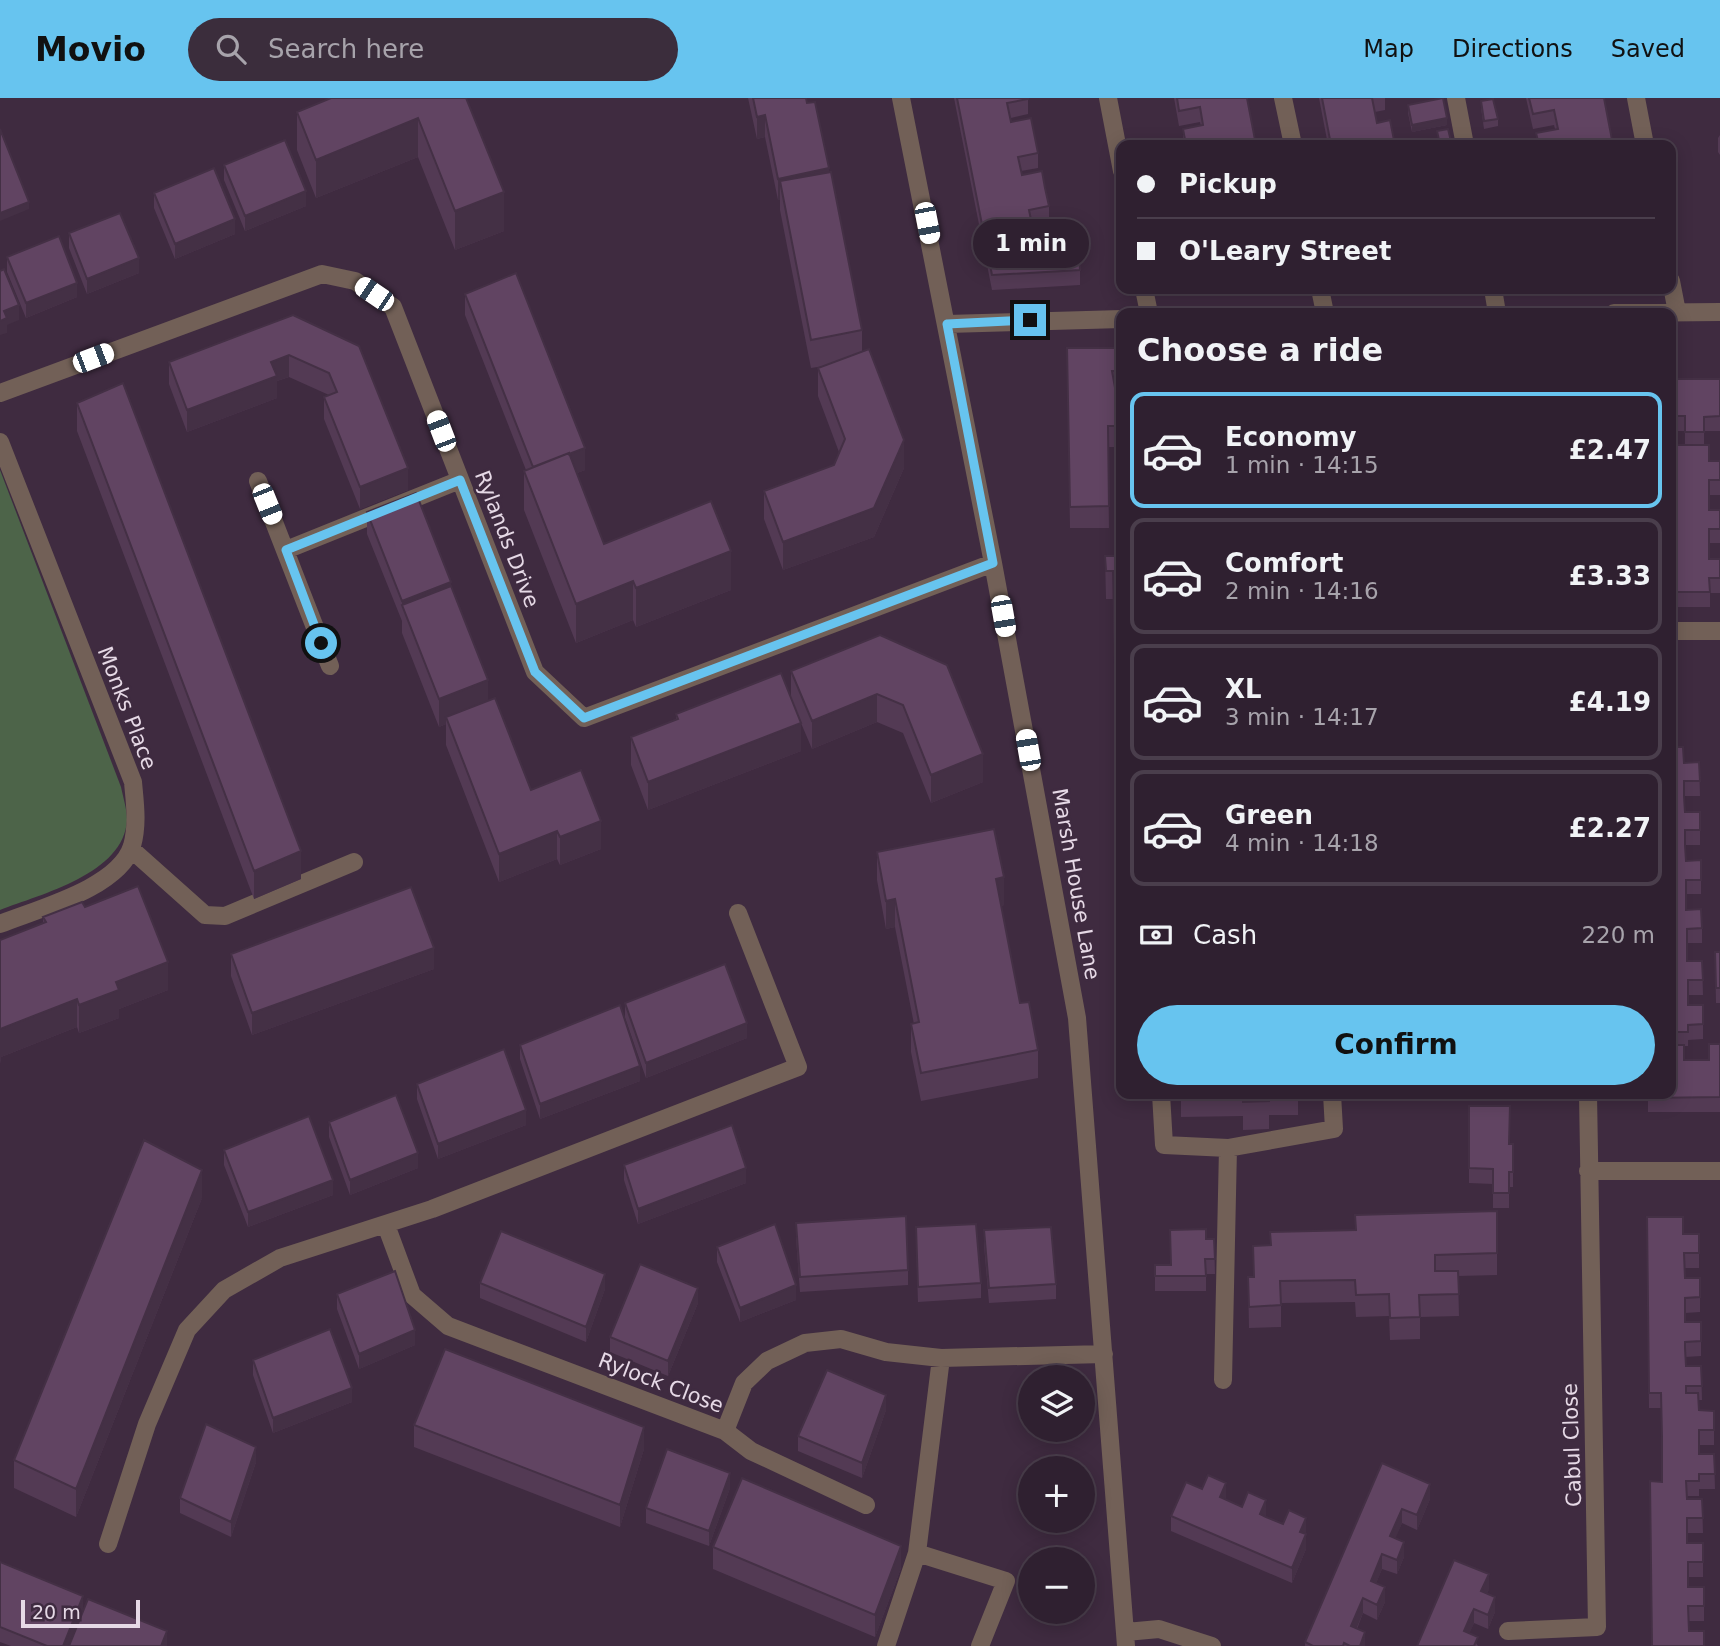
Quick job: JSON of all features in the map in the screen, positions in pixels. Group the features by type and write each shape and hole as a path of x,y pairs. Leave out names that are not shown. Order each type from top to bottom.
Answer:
{"street":[{"name":"Marsh House Lane","path":"901,98 993,563 1077,1017 1126,1639"},
{"path":"1108,98 1116,140"},
{"path":"1283,98 1292,140"},
{"path":"1456,98 1464,140"},
{"path":"1636,98 1644,140"},
{"name":"Rylands Drive","path":"0,393 322,274 355,281 393,307 535,672 584,718 993,563"},
{"path":"1674,294 1677,312 1720,313"},
{"path":"947,324 1116,319"},
{"name":"Monks Place","path":"0,442 133,782 137,818 131,849"},
{"path":"286,550 460,480"},
{"path":"258,481 330,666"},
{"path":"1676,631 1720,631"},
{"path":"0,924 104,882 131,849 205,915 225,916 354,862"},
{"path":"108,1544 147,1424 187,1330 224,1290 281,1258 386,1224 798,1067 738,914"},
{"path":"1161,1099 1164,1145 1228,1148 1334,1129 1332,1099"},
{"name":"Cabul Close","path":"1508,1631 1597,1628 1588,1099"},
{"path":"1223,1381 1228,1148"},
{"path":"1588,1171 1720,1171"},
{"name":"Rylock Close","path":"386,1224 412,1295 448,1326 725,1431 744,1382 766,1361 805,1343 841,1339 886,1352 941,1358 1104,1354"},
{"path":"886,1646 917,1553 941,1358"},
{"path":"725,1431 751,1451 866,1505"},
{"path":"917,1553 1006,1581 980,1646"},
{"path":"1126,1639 1168,1631 1212,1646"}],"green space":[{"path":"0,470 121,787 127,820 122,839 112,855 96,868 57,889 0,910"}],"building":[{"path":"331,98 466,98 504,192 455,211 418,118 316,160 297,112"},
{"path":"753,98 806,98 807,103 815,102 829,168 778,179 765,115 757,117"},
{"path":"957,98 1028,98 1007,103 1011,122 1031,118 1038,153 1018,157 1022,175 1042,171 1049,206 1029,210 1037,249 1079,247 1080,270 992,275"},
{"path":"1177,98 1247,98 1255,140 1185,140 1183,129 1203,125 1200,107 1179,111"},
{"path":"1322,98 1372,98 1377,123 1390,120 1394,140 1330,140"},
{"path":"1443,98 1447,118 1412,125 1408,105"},
{"path":"1529,98 1604,98 1612,140 1538,140 1536,133 1558,129 1554,110 1533,114"},
{"path":"1493,99 1498,119 1484,121 1481,101"},
{"path":"0,129 29,202 0,213"},
{"path":"1448,129 1451,140 1439,140 1437,131"},
{"path":"285,140 306,191 245,216 224,165"},
{"path":"214,168 235,219 175,244 154,193"},
{"path":"831,172 862,330 811,340 780,181"},
{"path":"120,213 139,258 87,279 69,233"},
{"path":"59,236 77,283 26,303 7,257"},
{"path":"4,269 19,305 4,311 7,318 0,321 0,271"},
{"path":"516,273 585,448 533,467 465,294"},
{"path":"293,315 359,346 408,468 360,487 324,397 337,392 329,373 289,355 271,362 277,376 187,410 169,362"},
{"path":"1067,348 1116,348 1116,371 1112,371 1116,393 1116,426 1108,426 1109,506 1070,507"},
{"path":"869,349 904,440 874,508 783,542 764,491 834,465 845,439 818,368"},
{"path":"1676,379 1720,379 1720,416 1704,417 1704,432 1685,432 1685,416 1676,416"},
{"path":"123,383 301,851 254,871 77,403"},
{"path":"1676,445 1709,445 1709,461 1720,461 1720,480 1709,480 1709,510 1720,510 1720,529 1709,529 1709,559 1720,559 1720,578 1709,578 1710,592 1676,592"},
{"path":"569,453 604,544 711,501 731,551 636,588 633,581 576,604 524,471"},
{"path":"416,493 451,582 402,601 367,512"},
{"path":"1105,556 1116,556 1116,710 1113,571 1106,571"},
{"path":"451,586 488,680 439,699 402,605"},
{"path":"880,635 947,665 983,754 931,775 903,705 877,694 812,721 791,671"},
{"path":"781,673 801,723 648,782 631,737 678,719 676,714"},
{"path":"495,698 531,790 581,770 601,821 560,837 557,831 499,854 446,717"},
{"path":"1676,747 1683,747 1684,763 1699,762 1700,781 1684,781 1685,812 1700,812 1700,830 1685,830 1686,861 1701,860 1701,880 1686,880 1686,910 1701,909 1702,928 1687,929 1687,961 1702,961 1703,980 1688,980 1688,1005 1703,1005 1703,1024 1688,1025 1688,1032 1676,1032"},
{"path":"994,829 1004,877 996,879 1020,1003 1029,1002 1038,1050 921,1073 911,1024 919,1022 895,899 886,901 877,852"},
{"path":"138,886 168,962 116,982 119,990 79,1005 77,999 0,1029 0,940 46,922 43,917 82,902 85,907"},
{"path":"411,887 434,948 252,1013 231,954"},
{"path":"1715,952 1720,952 1720,988 1716,988"},
{"path":"725,964 747,1023 646,1063 625,1003"},
{"path":"620,1005 640,1066 540,1104 520,1045"},
{"path":"1709,1044 1720,1044 1720,1097 1676,1098 1676,1045 1684,1045 1684,1060 1709,1060"},
{"path":"504,1049 526,1110 438,1144 417,1084"},
{"path":"396,1095 418,1153 350,1180 329,1122"},
{"path":"1243,1099 1269,1099 1269,1101 1243,1102"},
{"path":"1469,1106 1510,1106 1509,1144 1513,1144 1513,1172 1509,1172 1509,1193 1493,1193 1493,1169 1469,1168"},
{"path":"309,1116 333,1180 248,1212 224,1150"},
{"path":"732,1125 746,1168 638,1209 624,1165"},
{"path":"144,1140 202,1170 76,1489 14,1460"},
{"path":"1497,1211 1497,1253 1435,1255 1435,1271 1458,1271 1459,1294 1419,1295 1420,1317 1390,1318 1389,1294 1356,1295 1355,1280 1280,1281 1281,1305 1249,1307 1248,1277 1254,1277 1253,1246 1271,1245 1270,1232 1356,1230 1355,1215"},
{"path":"906,1216 908,1270 800,1277 796,1223"},
{"path":"1647,1217 1683,1217 1683,1234 1699,1234 1699,1253 1684,1253 1685,1278 1700,1278 1700,1297 1685,1298 1685,1322 1701,1322 1701,1341 1685,1342 1685,1348 1686,1366 1701,1366 1702,1386 1686,1386 1686,1393 1698,1393 1699,1410 1714,1411 1714,1430 1699,1430 1699,1454 1714,1454 1715,1474 1699,1474 1699,1481 1686,1481 1687,1499 1702,1499 1703,1518 1687,1518 1687,1543 1703,1543 1703,1562 1688,1562 1688,1587 1704,1587 1704,1606 1688,1606 1689,1631 1704,1631 1704,1646 1652,1646 1650,1481 1662,1482 1662,1437 1661,1393 1649,1393"},
{"path":"775,1224 796,1285 740,1308 717,1247"},
{"path":"976,1224 981,1283 918,1287 916,1227"},
{"path":"1051,1227 1056,1284 989,1288 984,1230"},
{"path":"1206,1229 1206,1239 1214,1239 1215,1259 1205,1259 1206,1276 1155,1276 1155,1265 1171,1265 1170,1230"},
{"path":"501,1231 605,1274 586,1327 480,1283"},
{"path":"640,1264 698,1288 668,1361 610,1337"},
{"path":"395,1271 415,1330 359,1354 337,1294"},
{"path":"330,1329 352,1388 273,1418 253,1360"},
{"path":"445,1349 644,1427 620,1505 414,1425"},
{"path":"827,1370 886,1395 862,1463 798,1436"},
{"path":"206,1424 256,1447 231,1522 180,1498"},
{"path":"667,1449 730,1473 709,1531 646,1508"},
{"path":"1382,1463 1430,1484 1417,1515 1402,1509 1390,1536 1404,1542 1397,1560 1382,1554 1371,1581 1385,1587 1377,1605 1363,1598 1351,1626 1365,1632 1360,1646 1344,1643 1343,1646 1313,1646 1305,1642"},
{"path":"1208,1475 1226,1483 1220,1497 1242,1507 1248,1492 1266,1500 1260,1514 1266,1517 1283,1524 1289,1510 1306,1518 1300,1532 1306,1534 1292,1568 1171,1516 1186,1482 1202,1489"},
{"path":"742,1478 901,1546 875,1615 713,1547"},
{"path":"1454,1560 1489,1574 1481,1591 1495,1597 1488,1615 1474,1609 1471,1615 1464,1631 1478,1637 1474,1646 1417,1646"},
{"path":"0,1562 83,1596 63,1646 47,1646 0,1627"},
{"path":"88,1599 167,1631 161,1646 69,1646"}],"route":[{"path":"321,643 286,550 460,480 535,672 584,718 993,563 947,324 1030,320"}]}
